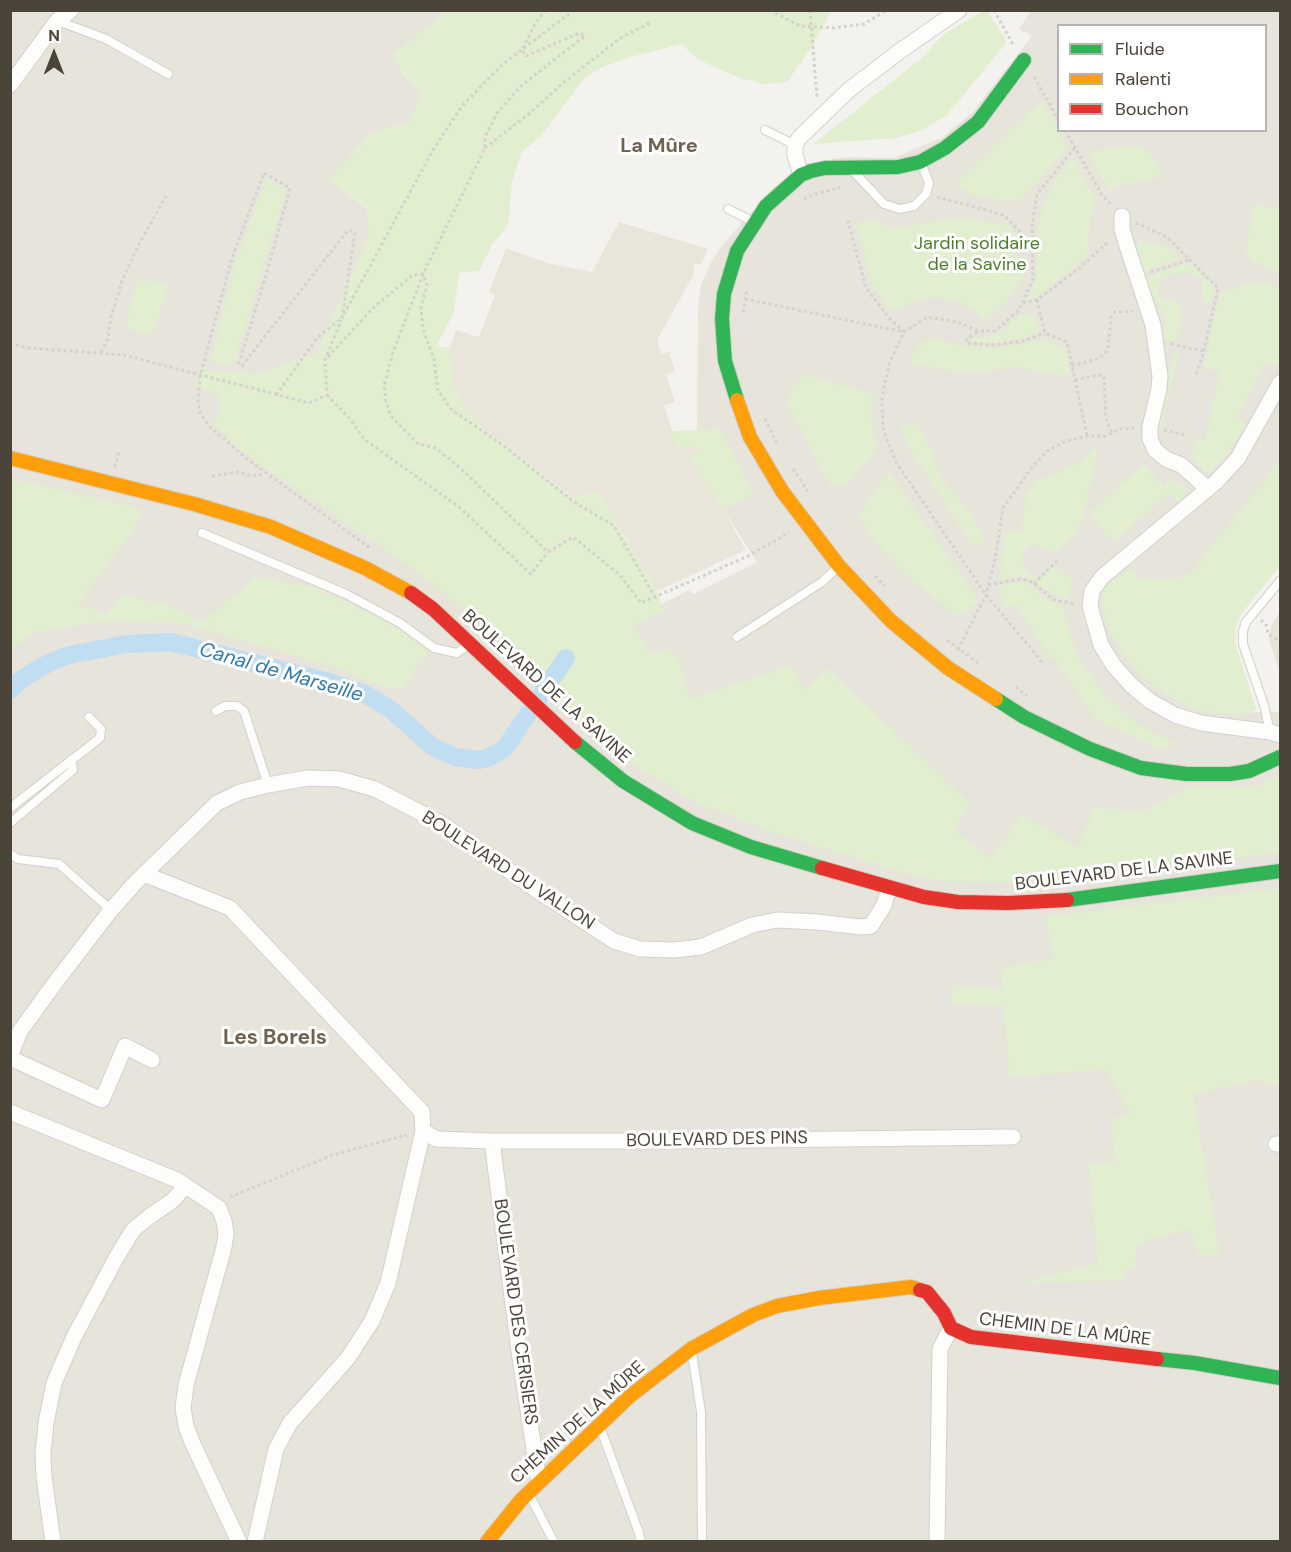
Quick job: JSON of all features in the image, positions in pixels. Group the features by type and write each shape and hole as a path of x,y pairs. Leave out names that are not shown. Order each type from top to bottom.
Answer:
{"street":[{"path":"10,86 57,21 71,10"},
{"path":"801,175 795,155 795,145 819,119 850,89 959,10"},
{"path":"1024,60 978,122 954,142 920,162 898,167 825,168 801,175 766,206 754,222 737,251 724,294 722,340 727,369 750,437 782,491 839,566 891,621 948,668 1024,717 1090,749 1141,768 1187,774 1230,774 1249,771 1281,758"},
{"path":"1122,216 1123,232 1153,325 1160,376 1157,428 1150,439 1155,450 1166,459 1180,465 1207,488"},
{"path":"1275,733 1201,723 1175,715 1150,701 1114,666 1101,645 1090,606 1092,591 1102,577 1216,482 1238,458 1281,383"},
{"name":"BOULEVARD DE LA SAVINE","path":"10,458 194,504 271,527 365,568 404,588 433,609 572,739 623,781 692,823 751,847 889,888 924,897 958,902 1008,903 1070,900 1281,871"},
{"name":"BOULEVARD DU VALLON","path":"10,1057 20,1031 111,910 144,874 217,803 240,792 268,785 308,778 339,779 375,789 442,825 614,941 640,949 674,950 701,947 752,925 777,920 871,926 884,905 889,888"},
{"path":"144,874 230,908 422,1112 423,1131 388,1282 372,1321 348,1358 290,1423 276,1449 255,1542"},
{"path":"10,1057 102,1100 125,1046 152,1060"},
{"path":"10,1112 135,1162 186,1186 219,1208 226,1234 224,1248 186,1385 183,1408 192,1442 239,1542"},
{"name":"BOULEVARD DES PINS","path":"423,1131 436,1139 492,1141 1013,1137"},
{"name":"BOULEVARD DES CERISIERS","path":"492,1141 519,1351 533,1487"},
{"path":"53,1542 43,1453 54,1383 91,1304 133,1230 172,1201 186,1186"},
{"name":"CHEMIN DE LA MÛRE","path":"487,1542 533,1487 630,1396 691,1349 753,1315 777,1306 819,1298 911,1287 927,1293 944,1313 951,1328 971,1337 1195,1363 1281,1378"},
{"path":"937,1542 940,1349 951,1328"}],"lane":[{"path":"57,21 105,39 168,75"},
{"path":"765,130 795,145"},
{"path":"850,168 884,204 900,209 914,206 926,194 929,183 920,162"},
{"path":"728,209 754,222"},
{"path":"202,533 346,594 400,622 434,648 457,653 471,643"},
{"path":"737,637 822,582 839,566"},
{"path":"1275,733 1243,644 1243,631 1246,622 1281,581"},
{"path":"216,711 225,706 237,706 244,711 268,785"},
{"path":"10,808 100,738 100,729 89,717"},
{"path":"10,823 73,770 71,760"},
{"path":"10,854 18,859 58,864 111,910"},
{"path":"691,1349 701,1412 702,1542"},
{"path":"599,1425 641,1542"},
{"path":"533,1487 554,1542"}],"path":[{"path":"522,50 536,22 546,10"},
{"path":"574,10 502,65 462,106 433,150 342,318 325,360 327,395 351,420 365,440 459,507 531,574 548,552 573,537 619,574 641,603 748,556 794,529"},
{"path":"770,10 800,26 832,28 864,24 886,10"},
{"path":"810,10 819,119"},
{"path":"994,10 1012,44"},
{"path":"548,552 458,466 435,448 417,443 391,416 384,386 393,352 423,274 485,148 622,37 650,23"},
{"path":"485,148 485,137 497,113 520,86 585,36 579,33 526,56 522,50"},
{"path":"1046,97 1057,116"},
{"path":"1066,132 1102,195 1122,216 1167,237 1218,288 1204,351 1196,375"},
{"path":"1042,662 986,595 896,462 883,429 882,396 890,362 904,332 927,317 958,322 978,331 994,331 1019,310 1033,279 1032,226 1036,194 1075,148"},
{"path":"276,395 317,338 342,318 355,232 348,230 242,366 239,363 290,188 264,173 232,258 200,376 198,401 200,413 209,426 267,474 373,550 365,568"},
{"path":"799,202 815,194 842,188"},
{"path":"926,194 1004,215 1032,244"},
{"path":"101,352 108,339 111,317 122,281 138,246 166,196"},
{"path":"848,221 866,288 889,318 904,332"},
{"path":"1022,303 1037,300 1123,232"},
{"path":"1137,276 1189,260"},
{"path":"325,360 374,307 413,275 423,274"},
{"path":"423,274 427,285 421,307 423,329 434,360 438,391 452,410 504,446 573,502 614,526 655,597"},
{"path":"742,322 747,288"},
{"path":"745,299 904,332"},
{"path":"1037,300 1046,333"},
{"path":"1072,366 1100,358 1108,350 1111,317 1115,312 1148,310"},
{"path":"978,331 966,342 993,345 1023,341 1046,333 1067,342 1087,436"},
{"path":"10,344 29,348 124,355 309,403 327,395"},
{"path":"1175,345 1204,351"},
{"path":"1075,380 1098,375 1104,376 1106,419 1112,433"},
{"path":"763,414 781,449"},
{"path":"948,668 986,595 995,559 1003,508 1047,451 1066,441 1087,436 1106,436 1120,429 1157,428 1186,435"},
{"path":"113,475 119,451"},
{"path":"791,466 810,493"},
{"path":"212,476 238,472 252,476 267,474"},
{"path":"1034,584 1057,561"},
{"path":"872,572 892,593"},
{"path":"988,585 1020,579 1034,584 1054,600 1090,606"},
{"path":"1254,613 1267,626 1270,636 1281,641"},
{"path":"945,639 984,667"},
{"path":"1009,683 1026,693 1029,698 1024,717"},
{"path":"248,1190 333,1155 423,1131"}],"shaded area":[{"path":"11,11 447,11 395,54 401,71 421,94 410,122 372,133 328,180 367,208 370,235 317,352 260,374 678,722 623,624 689,590 693,594 757,562 689,456 697,435 698,309 701,285 711,262 724,243 775,186 832,159 893,158 941,138 972,113 1032,36 1019,29 1031,11 1280,11 1280,528 1218,612 1234,713 1280,712 1280,1541 11,1542"},
{"path":"619,222 708,249 701,264 695,264 693,276 657,340 661,354 669,352 675,371 666,375 675,402 664,406 677,446 701,448 690,457 746,550 657,591 598,491 575,499 481,426 460,401 453,386 450,364 450,347 456,330 479,337 495,295 489,292 506,248 547,263 592,272"},
{"path":"1280,611 1280,673 1269,640 1271,626"}],"green space":[{"path":"447,11 831,11 814,44 787,82 763,84 740,78 699,60 681,44 600,68 582,81 542,135 521,153 512,183 508,225 492,245 479,271 459,273 454,312 436,347 450,347 453,386 460,401 481,426 574,499 598,491 657,591 663,610 632,625 652,655 669,646 680,663 689,699 792,665 805,690 827,668 970,803 954,830 991,857 1023,814 1077,848 1095,807 1132,811 1148,809 1182,790 1198,785 1239,788 1258,785 1280,773 1280,853 1021,883 941,881 900,872 772,832 693,801 636,766 552,695 572,662 558,653 540,681 428,579 241,450 213,424 222,408 217,393 197,386 198,370 260,374 317,352 370,235 367,207 327,180 372,133 410,122 421,94 401,70 395,54"},
{"path":"983,11 987,11 1007,42 947,115 921,131 896,138 813,144 922,58 943,35"},
{"name":"Jardin solidaire de la Savine","path":"1042,100 1057,128 1057,132 1059,132 1068,148 1022,199 1007,202 974,196 955,184"},
{"path":"1139,145 1151,156 1163,175 1148,181 1125,184 1110,191 1088,156 1098,150"},
{"path":"1072,159 1096,199 1090,220 1089,251 1085,258 1037,297 1027,301 1037,279 1038,222 1046,198 1057,177"},
{"path":"267,178 286,190 233,367 211,361 235,263"},
{"path":"1254,204 1278,209 1280,207 1280,273 1253,262 1247,256"},
{"name":"Jardin solidaire de la Savine","path":"955,217 1009,225 1022,243 1012,251 1022,259 1027,267 1024,277 1002,307 985,323 974,310 960,302 938,298 921,299 891,312 871,283 856,223 874,219 891,229"},
{"path":"1140,240 1170,247 1181,258 1140,272 1135,257"},
{"path":"1188,262 1214,288 1207,305 1202,299 1202,280 1189,272 1171,274 1159,282 1158,295 1164,301 1178,300 1182,314 1176,342 1163,339 1166,318 1147,290 1144,279"},
{"path":"138,279 164,284 167,288 155,331 150,335 128,329 126,323"},
{"path":"1261,281 1280,288 1279,365 1266,363 1237,417 1246,423 1229,452 1211,472 1207,473 1191,457 1195,438 1205,440 1220,372 1204,368 1220,293"},
{"path":"1024,314 1035,314 1039,331 1026,337 1000,343 970,342 973,338 987,338 1002,331 1014,319"},
{"path":"936,338 957,345 994,348 1048,340 1065,348 1070,373 1061,376 1018,367 1003,368 983,374 982,371 967,371 967,374 911,363 913,353 918,347 926,340"},
{"path":"1175,350 1179,352 1161,428 1157,427"},
{"path":"803,374 874,394 871,412 876,448 872,456 843,488 830,485 787,405 791,391"},
{"path":"916,422 942,479 970,513 984,539 979,547 973,547 899,428"},
{"path":"719,429 754,493 724,511 689,456 700,449 677,446 672,431"},
{"path":"1095,448 1098,452 1083,517 1085,520 1076,527 1075,535 1053,554 1046,548 1032,544 1026,548 1022,556 1028,572 1039,581 1055,565 1073,581 1067,599 1053,595 1032,579 1021,576 999,580 1006,531 1021,532 1026,494 1034,486 1032,483 1079,463"},
{"path":"1280,462 1280,566 1241,614 1236,627 1235,643 1256,709 1251,713 1232,715 1196,710 1167,695 1141,675 1124,655 1109,630 1101,605 1104,588 1131,568 1138,578 1158,581 1184,576 1193,570"},
{"path":"1144,464 1164,487 1168,478 1183,486 1186,491 1178,502 1169,493 1114,542 1088,513"},
{"path":"888,474 893,477 979,601 957,617 903,572 867,532 861,520 861,513 877,486"},
{"path":"11,478 142,509 134,529 79,604 106,615 122,595 168,605 202,622 256,577 317,588 391,623 429,652 402,688 386,689 337,668 181,623 101,622 35,632 11,649"},
{"path":"1024,581 1031,584 1042,596 1064,608 1068,629 1079,658 1101,691 1139,725 1177,744 1158,748 1096,720 1055,659 1052,660 1016,605 1006,608 1000,597 999,585"},
{"path":"1280,888 1280,1087 1259,1080 1193,1094 1220,1253 1200,1257 1189,1229 1137,1244 1135,1270 1125,1270 1124,1280 1028,1283 1029,1280 1098,1264 1089,1164 1115,1162 1112,1119 1131,1116 1106,1070 1009,1077 1004,1006 952,1003 951,984 1003,990 1001,967 1055,958 1045,917"}],"waterway":[{"name":"Canal de Marseille","path":"10,690 22,679 43,666 65,656 126,644 171,642 333,683 365,694 390,709 433,747 455,757 479,760 490,757 505,748 566,658"}],"traffic: fast":[{"path":"737,400 725,361 722,319 724,294 737,251 766,206 801,175 811,171 825,168 898,167 920,162 945,148 978,122 1024,60"},
{"path":"996,699 1024,717 1090,749 1141,768 1187,774 1230,774 1249,771 1280,757"},
{"path":"575,742 623,781 692,823 751,847 822,868"},
{"path":"1067,900 1280,871"},
{"path":"1157,1359 1195,1363 1280,1378"}],"traffic: slow":[{"path":"737,400 750,437 782,491 839,566 891,621 948,668 996,699"},
{"path":"10,458 194,504 271,527 365,568 411,593"},
{"path":"487,1542 521,1500 630,1396 691,1349 753,1315 777,1306 819,1298 911,1287 920,1290"}],"traffic: jam":[{"path":"411,593 433,609 575,742"},
{"path":"822,868 924,897 958,902 1008,903 1067,900"},
{"path":"920,1290 927,1292 944,1313 951,1328 971,1337 1157,1359"}],"district":[{"name":"La Mûre","path":"659,147"},
{"name":"Les Borels","path":"275,1038"}]}
